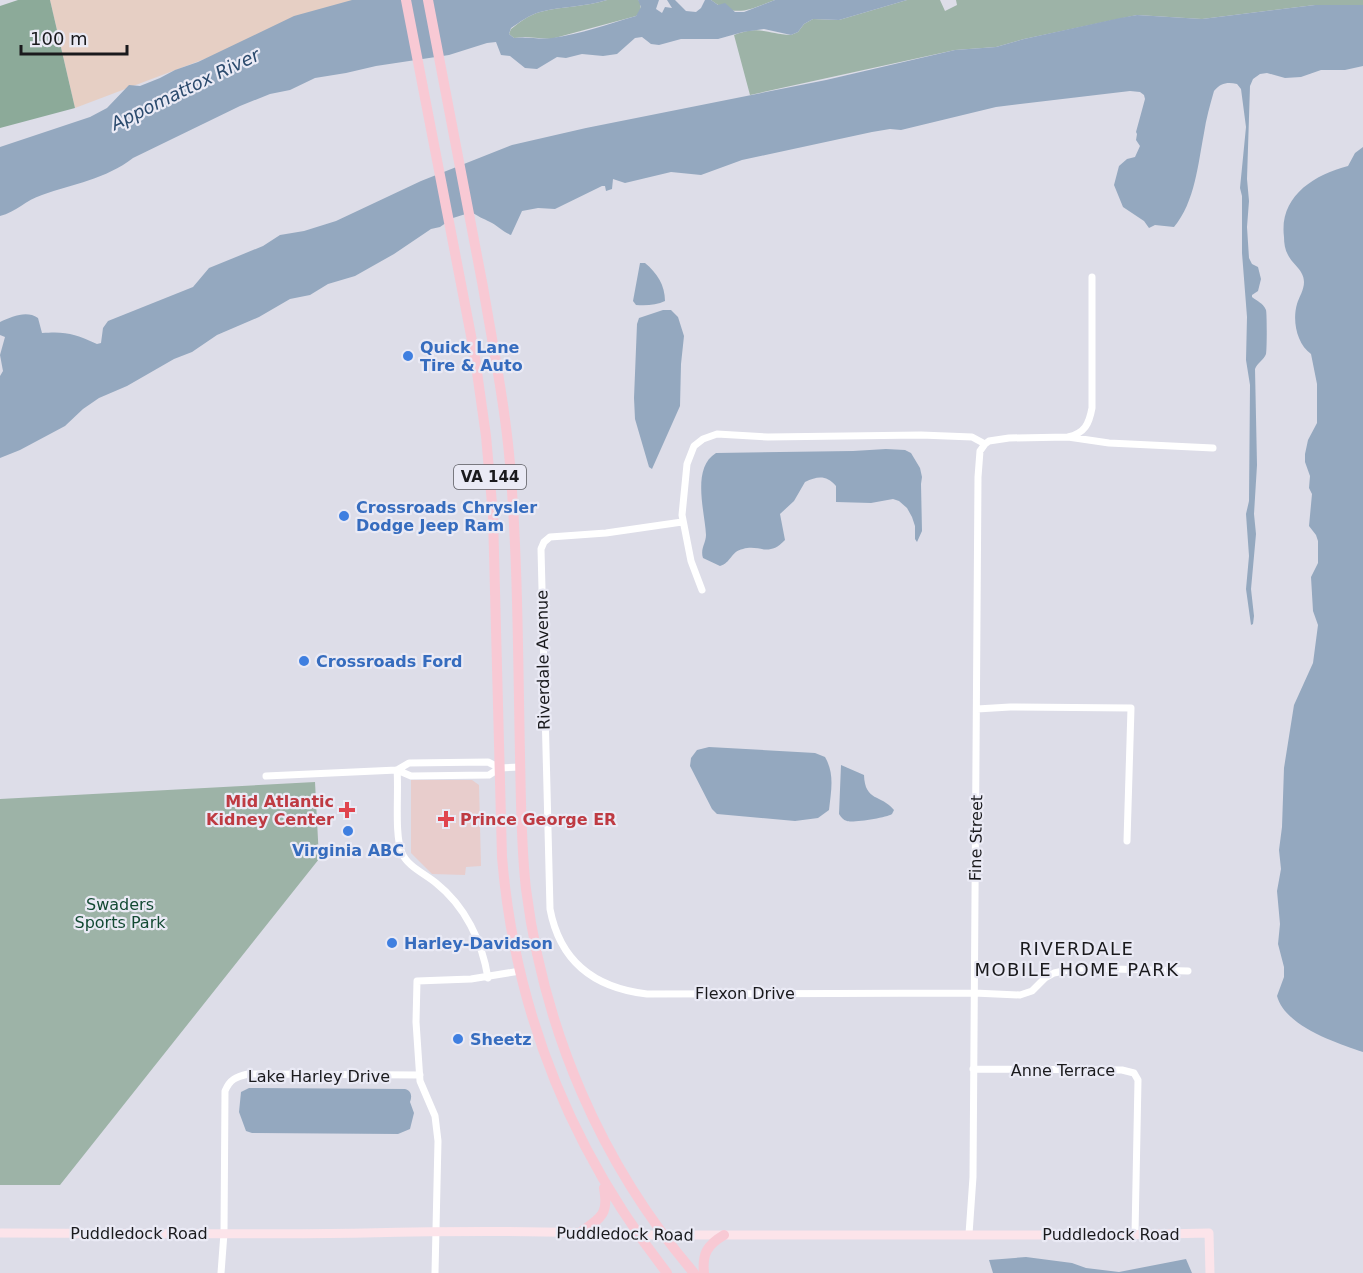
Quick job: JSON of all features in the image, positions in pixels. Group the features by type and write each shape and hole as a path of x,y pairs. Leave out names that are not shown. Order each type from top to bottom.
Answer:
{"main road":[{"name":"VA 144","path":"406,0 479,381 490,478 505,888 520,971 532,1019 559,1093 580,1138 603,1181 638,1235 667,1273"},
{"name":"VA 144","path":"428,0 477,256 500,386 510,463 526,886 536,951 554,1019 592,1118 628,1183 663,1235 694,1273"},
{"path":"580,1232 604,1214 606,1198 603,1181"},
{"name":"Puddledock Road","path":"0,1233 354,1233 436,1230 638,1235 1209,1233 1210,1273"},
{"path":"704,1273 705,1251 715,1240 724,1235"}],"street":[{"path":"1068,437 1083,430 1091,414 1092,277"},
{"path":"702,590 691,561 682,522 682,501 689,455 697,443 709,436 921,435 972,437 985,444 989,441 1009,438 1068,437 1108,443 1213,448"},
{"name":"Fine Street","path":"969,1234 973,1177 978,477 980,451 985,444"},
{"name":"Riverdale Avenue","path":"552,919 547,837 541,561 543,544 550,537 606,533 682,522"},
{"path":"977,709 1131,708 1127,841"},
{"path":"397,770 409,763 488,762 500,768 520,767"},
{"path":"266,776 397,770 411,776 489,775 500,768"},
{"path":"397,770 399,837 402,853 407,861 450,895 459,908 476,934 484,955 488,978"},
{"name":"Flexon Drive","path":"552,919 561,943 574,961 600,982 629,992 974,993 1020,996 1032,991 1045,978 1054,973 1077,968 1188,971"},
{"path":"435,1273 438,1141 435,1116 420,1076 416,1022 417,981 488,978 520,971"},
{"name":"Anne Terrace","path":"973,1069 1122,1070 1134,1073 1138,1080 1136,1234"},
{"name":"Lake Harley Drive","path":"224,1233 225,1091 228,1083 235,1077 248,1074 420,1076"},
{"path":"221,1273 224,1233"}],"shaded area":[{"path":"50,0 360,0 75,108"},
{"name":"Prince George ER","path":"411,780 472,780 479,785 481,866 466,867 465,875 432,874 411,853"}],"green space":[{"path":"18,0 50,0 75,108 0,128 0,6"},
{"path":"607,0 638,0 641,11 636,16 551,39 514,38 509,34 514,26 536,13"},
{"path":"711,0 775,0 750,9 735,11"},
{"path":"907,0 940,0 945,11 957,5 956,0 1363,0 1363,5 1315,5 1202,19 1137,15 996,47 955,50 750,95 734,35 758,30 791,35 813,19 839,20"},
{"name":"Swaders Sports Park","path":"315,782 319,859 60,1185 0,1185 0,799"}],"water":[{"name":"Appomattox River","path":"352,0 607,0 536,13 511,28 509,34 514,38 543,39 573,34 636,16 641,7 638,0 659,0 656,9 662,13 665,7 672,8 667,0 675,0 686,11 696,12 705,0 711,0 718,5 725,3 735,12 744,12 775,0 907,0 839,20 813,19 791,35 764,29 718,39 681,39 659,45 651,44 642,37 635,38 617,54 557,57 537,69 525,68 510,56 501,55 496,42 449,55 315,78 290,90 270,94 240,106 133,158 112,171 36,197 0,216 0,147 90,117 107,108 129,85 140,86 160,78 294,16"},
{"path":"1315,5 1363,5 1363,66 1345,70 1321,70 1301,77 1285,78 1267,73 1260,74 1253,79 1250,86 1247,179 1249,258 1252,264 1258,267 1261,279 1258,291 1252,297 1266,310 1267,332 1266,354 1255,369 1257,465 1254,514 1256,534 1251,589 1254,616 1251,625 1246,589 1249,556 1246,514 1249,501 1250,385 1246,360 1247,317 1240,188 1246,127 1241,89 1233,83 1219,86 1214,91 1191,194 1187,206 1174,227 1155,225 1149,228 1144,221 1123,207 1114,185 1119,166 1127,159 1135,157 1140,146 1136,140 1136,132 1145,99 1140,92 1130,91 996,107 901,130 872,132 742,160 701,175 671,172 625,183 613,179 612,189 606,191 605,186 602,186 555,209 538,208 522,211 511,235 472,212 453,218 355,276 328,284 310,295 290,299 259,317 217,335 192,352 99,398 65,426 0,458 0,376 3,371 0,355 5,337 0,335 0,322 14,316 24,314 38,318 42,333 64,333 97,344 101,343 103,328 108,321 193,287 209,268 263,246 280,235 304,231 336,221 421,181 512,145 826,80 955,50 996,47 1137,15 1202,19"},
{"path":"1363,147 1363,1052 1313,1032 1301,1025 1282,1007 1277,996 1284,977 1284,967 1278,944 1280,924 1277,891 1281,869 1279,850 1284,768 1294,705 1313,663 1318,625 1313,611 1311,577 1318,563 1318,541 1309,526 1312,494 1309,488 1310,476 1305,462 1308,440 1317,423 1317,384 1311,354 1302,344 1297,332 1295,318 1304,278 1286,251 1284,223 1287,210 1301,190 1323,175 1348,166 1355,153"},
{"path":"640,263 645,263 657,275 664,290 665,301 636,305 633,301"},
{"path":"663,310 671,310 678,317 684,336 680,406 652,469 649,467 635,419 637,324 639,318"},
{"path":"905,450 911,453 920,468 922,531 917,542 912,517 899,501 893,499 871,503 836,502 836,486 825,478 818,478 805,482 794,501 780,514 785,540 779,545 769,549 739,550 720,566 703,558 706,535 701,491 702,479 708,460 716,453"},
{"path":"709,747 815,753 825,757 831,776 829,810 818,818 795,821 717,814 712,809 690,766 691,758 697,750"},
{"path":"841,765 864,775 867,790 874,797 889,805 894,810 892,814 876,819 855,821 842,818 839,814"},
{"path":"249,1088 405,1089 411,1094 410,1102 414,1113 410,1129 398,1134 252,1133 246,1131 239,1112 241,1092"},
{"path":"1026,1257 1119,1272 1186,1259 1192,1273 993,1273 989,1260"}],"place":[{"name":"Quick Lane Tire & Auto","path":"408,356"},
{"name":"Crossroads Chrysler Dodge Jeep Ram","path":"344,516"},
{"name":"Crossroads Ford","path":"304,661"},
{"name":"Mid Atlantic Kidney Center","path":"347,810"},
{"name":"Prince George ER","path":"446,819"},
{"name":"Virginia ABC","path":"348,831"},
{"name":"Harley-Davidson","path":"392,943"},
{"name":"Sheetz","path":"458,1039"}],"district":[{"name":"RIVERDALE MOBILE HOME PARK","path":"1077,958"}]}
